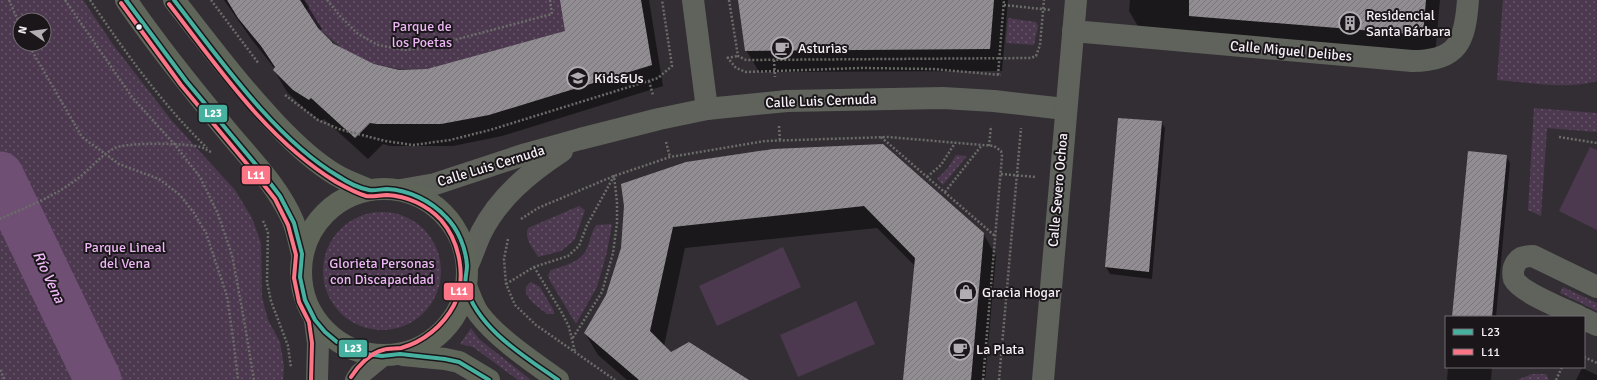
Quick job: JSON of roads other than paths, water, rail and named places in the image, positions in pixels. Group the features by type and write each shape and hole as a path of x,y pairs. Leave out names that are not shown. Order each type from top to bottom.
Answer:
{"main road":[{"path":"126,0 186,81 280,196 294,223 302,254"},
{"path":"174,0 224,64 261,108 290,138 314,159 336,175 369,190"},
{"path":"489,380 459,362 445,359 366,354 337,342 325,332 315,320 305,300 300,277 302,254 308,238 315,224 326,212 339,202 354,194 369,190 401,190 418,196 433,205 457,232 464,249 466,276 478,313 486,323 534,363 558,380"},
{"path":"391,355 419,348 436,337 450,322 460,305 466,276"}],"street":[{"path":"693,0 707,109"},
{"name":"Calle Miguel Delibes","path":"1073,31 1412,61 1427,61 1448,55 1456,48 1462,38 1467,22 1468,0"},
{"name":"Calle Severo Ochoa","path":"1043,380 1073,31 1067,5"},
{"name":"Calle Luis Cernuda","path":"401,190 435,184 520,156 580,139 659,119 707,109 787,101 936,98 994,101 1066,109"},
{"name":"Calle Luis Cernuda","path":"466,276 482,232 502,202 524,178 540,165 580,139"},
{"path":"1578,316 1527,292 1519,285 1514,278 1513,268 1518,259 1524,256 1533,256 1597,287"},
{"path":"1585,319 1597,324"},
{"path":"315,320 318,343 317,380"},
{"path":"356,380 360,374 391,355"}],"waterway":[{"name":"Río Vena","path":"0,175 98,380"}],"place":[{"name":"Residencial Santa Bárbara","path":"1350,23"},
{"name":"Asturias","path":"782,48"},
{"name":"Kids&Us","path":"578,78"},
{"name":"Gracia Hogar","path":"966,292"},
{"name":"La Plata","path":"960,349"}],"park label":[{"name":"Parque de los Poetas","path":"422,34"},
{"name":"Parque Lineal del Vena","path":"125,256"},
{"name":"Glorieta Personas con Discapacidad","path":"382,272"}]}
